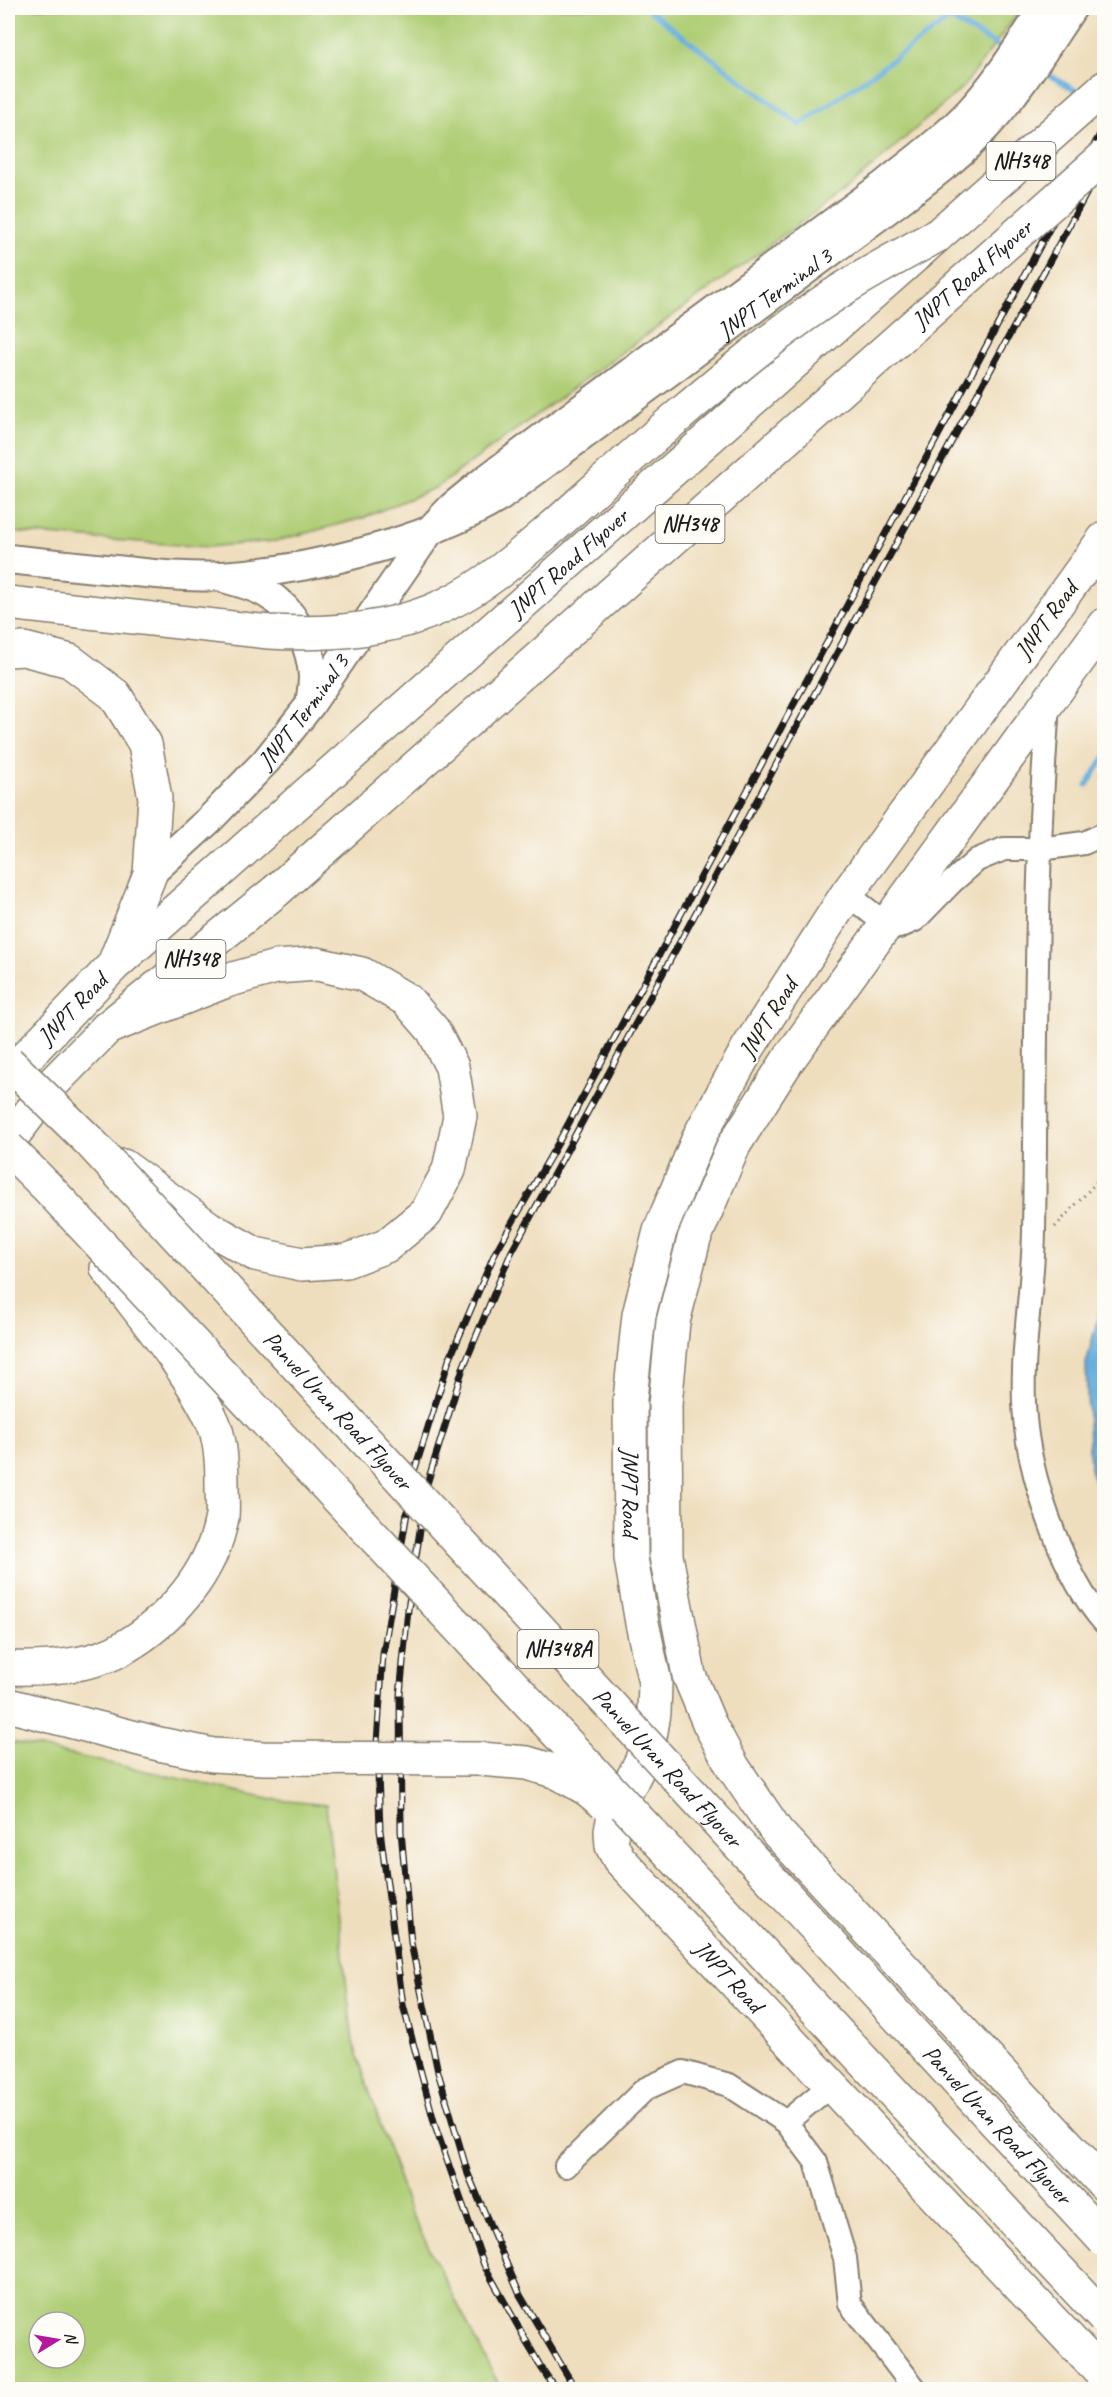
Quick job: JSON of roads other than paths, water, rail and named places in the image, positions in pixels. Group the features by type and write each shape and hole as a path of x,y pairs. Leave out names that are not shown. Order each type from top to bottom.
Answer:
{"highway":[{"name":"JNPT Road Flyover","path":"113,966 1104,88"},
{"name":"JNPT Road Flyover","path":"107,1028 276,891 1104,157"},
{"path":"8,603 270,632 313,634 349,631 404,620 445,605 483,584 514,562 680,415 767,343 840,291 938,235"},
{"name":"JNPT Road","path":"1104,539 847,894 748,1047 700,1135 660,1231 639,1315 630,1410 631,1558 655,1683 654,1713 650,1737 641,1762 614,1816 610,1831 612,1846 619,1859 1104,2376"},
{"name":"JNPT Road","path":"1104,625 788,1060 734,1145 693,1239 673,1322 665,1405 666,1556 689,1675 733,1767 777,1832 1104,2184"},
{"path":"8,650 24,648 70,662 115,695 145,744 155,798 150,874 113,966"},
{"path":"90,1142 209,1228 255,1254 302,1264 346,1261 386,1246 426,1213 449,1170 460,1116 453,1067 433,1030 407,1000 362,974 317,964 276,967 226,981 107,1028"},
{"name":"JNPT Road","path":"8,1076 113,966"},
{"name":"JNPT Road","path":"8,1142 53,1083 107,1028"},
{"name":"Panvel Uran Road Flyover","path":"8,1062 90,1142 1104,2240"},
{"name":"NH348A","path":"8,1148 47,1187 1104,2318"},
{"path":"8,1668 40,1669 81,1663 122,1649 148,1631 186,1596 209,1558 222,1516 222,1469 214,1424 192,1385 47,1187"},
{"path":"655,1683 689,1675"},
{"path":"8,1706 159,1744 213,1755 263,1758 480,1759 527,1763 557,1772 587,1790 686,1871"}],"main road":[{"name":"JNPT Terminal 3","path":"150,874 209,820 266,761 310,705 431,530 452,507 485,480 885,184 928,149 969,113 1044,8"},
{"name":"JNPT Terminal 3","path":"431,530 469,515 500,497 944,166 986,128 1016,90 1072,8"},
{"path":"8,559 167,575 220,576 271,571 350,555 431,530"},
{"path":"220,576 255,587 279,602 296,624 308,652 313,677 310,705"}],"street":[{"path":"1048,703 1040,849 1034,1250 1024,1369 1026,1428 1038,1486 1059,1547 1093,1610 1104,1622"},
{"path":"847,894 887,925 899,927 915,920 977,860 1004,849 1040,849 1084,843 1104,834"},
{"path":"566,2166 645,2089 683,2072 729,2085 786,2122 816,2162 845,2258 850,2304 916,2390"},
{"path":"786,2122 831,2085"}],"water":[{"path":"1104,1294 1104,1508 1090,1469 1086,1364"}],"waterway":[{"path":"646,8 800,125 950,19 998,46"},
{"path":"1047,74 1082,94"},
{"path":"1087,785 1104,758"}],"railway":[{"path":"556,2390 484,2265 436,2129 403,2005 380,1830 377,1743 383,1654 414,1472 449,1360 495,1253 558,1143 1104,127"},
{"path":"576,2390 520,2295 468,2174 438,2072 411,1943 401,1831 400,1695 408,1609 427,1484 463,1368 511,1253 1104,161"}]}
